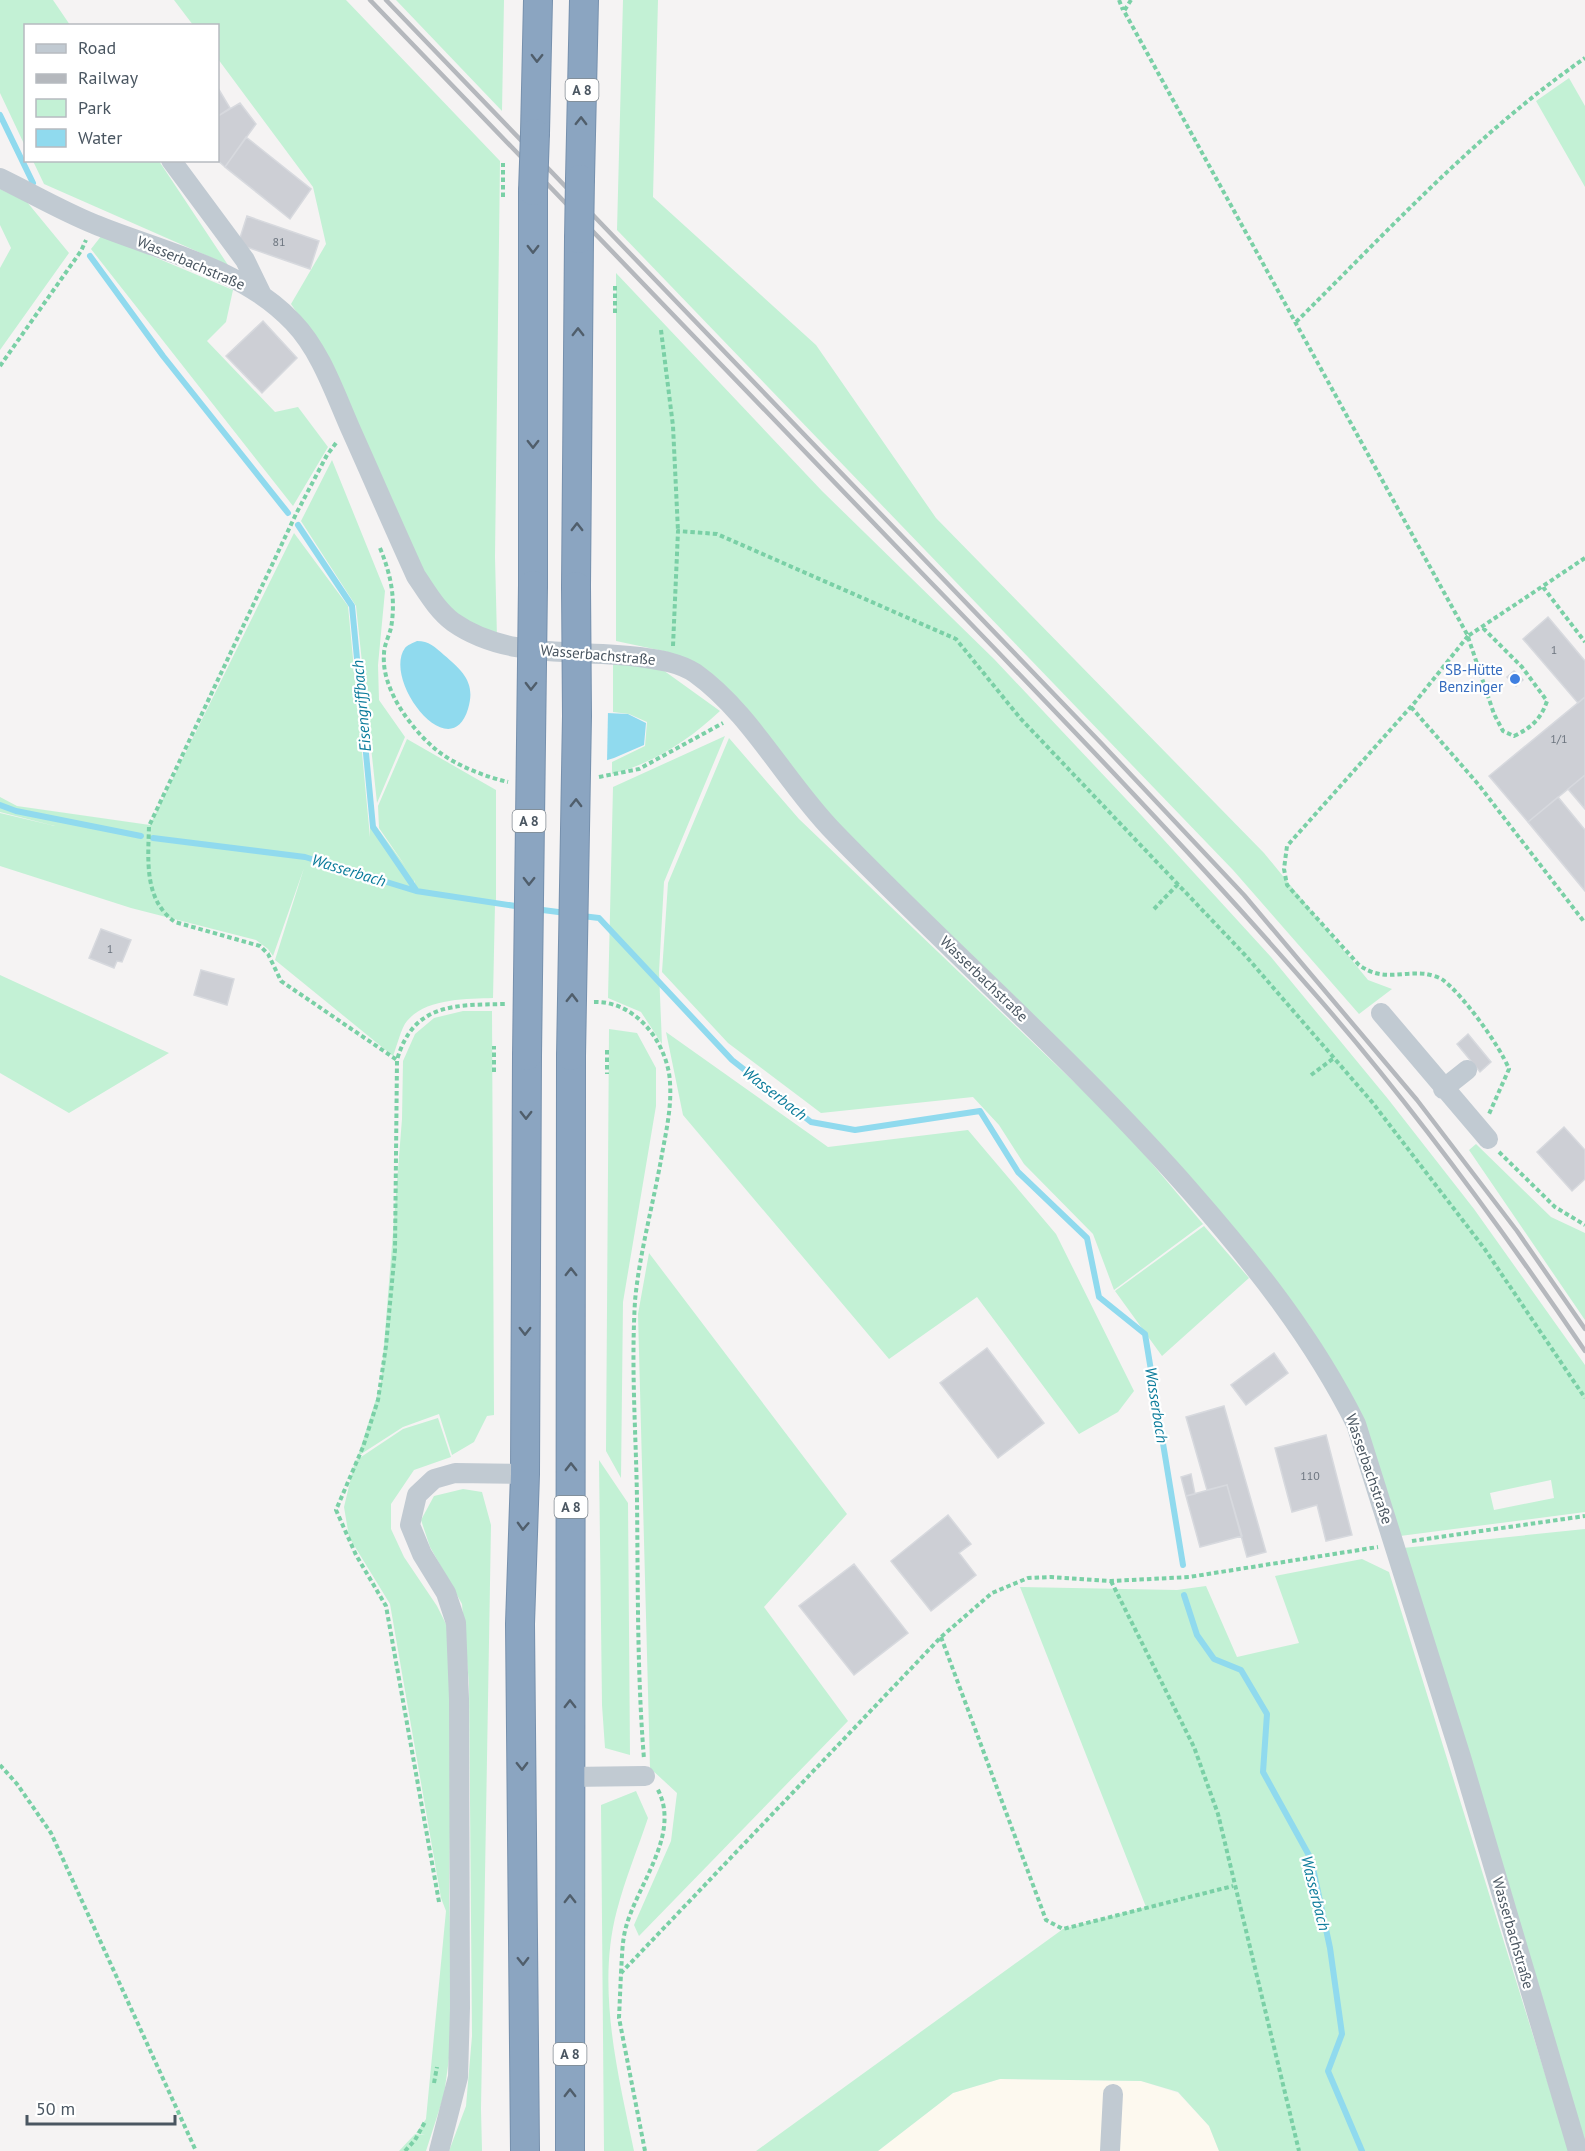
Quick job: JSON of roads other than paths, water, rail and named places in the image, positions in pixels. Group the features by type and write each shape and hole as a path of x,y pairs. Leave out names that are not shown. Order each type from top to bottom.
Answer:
{"highway":[{"name":"A 8","path":"525,2151 520,1624 525,1474 533,191 538,0"},
{"name":"A 8","path":"570,2151 571,1056 577,716 579,239 584,0"}],"street":[{"path":"172,162 245,260 262,295"},
{"name":"Wasserbachstraße","path":"0,178 93,224 209,267 262,295 294,323 313,349 416,576 433,602 453,622 487,640 537,651 609,653 671,662 692,671 715,688 738,713 832,830 1103,1096 1219,1223 1270,1286 1304,1331 1333,1377 1356,1424 1395,1545 1578,2151"},
{"path":"1381,1013 1443,1089 1488,1139"},
{"path":"1443,1089 1467,1070"},
{"path":"439,2151 458,2077 460,2008 459,1699 456,1623 446,1593 422,1554 410,1525 417,1495 434,1479 455,1473 525,1474"},
{"path":"569,1777 645,1776"},
{"path":"1110,2151 1113,2094"}],"water":[{"path":"417,641 435,647 466,678 470,700 459,725 447,729 434,724 421,713 410,697 400,662 405,648"},
{"path":"607,713 628,714 646,723 644,745 588,766"}],"waterway":[{"name":"Eisengriffbach","path":"0,115 33,183"},
{"name":"Eisengriffbach","path":"90,256 163,356 288,513"},
{"name":"Eisengriffbach","path":"298,525 352,606 373,827 416,890"},
{"name":"Wasserbach","path":"0,805 16,811 141,836"},
{"name":"Wasserbach","path":"153,838 305,857 416,891 522,907"},
{"name":"Wasserbach","path":"535,909 566,913"},
{"name":"Wasserbach","path":"582,916 599,918 732,1060 811,1122 855,1130 980,1111 1018,1172 1087,1238 1099,1297 1145,1334 1183,1565"},
{"name":"Wasserbach","path":"1184,1595 1197,1635 1214,1659 1241,1670 1267,1714 1263,1772 1311,1859 1330,1948 1342,2034 1328,2071 1362,2151"}],"railway":[{"path":"370,0 1070,727 1272,945 1425,1128 1523,1261 1585,1351"},
{"path":"386,0 1101,743 1244,895 1417,1100 1517,1231 1585,1329"}],"place":[{"name":"SB-Hütte Benzinger","path":"1515,679"}]}
